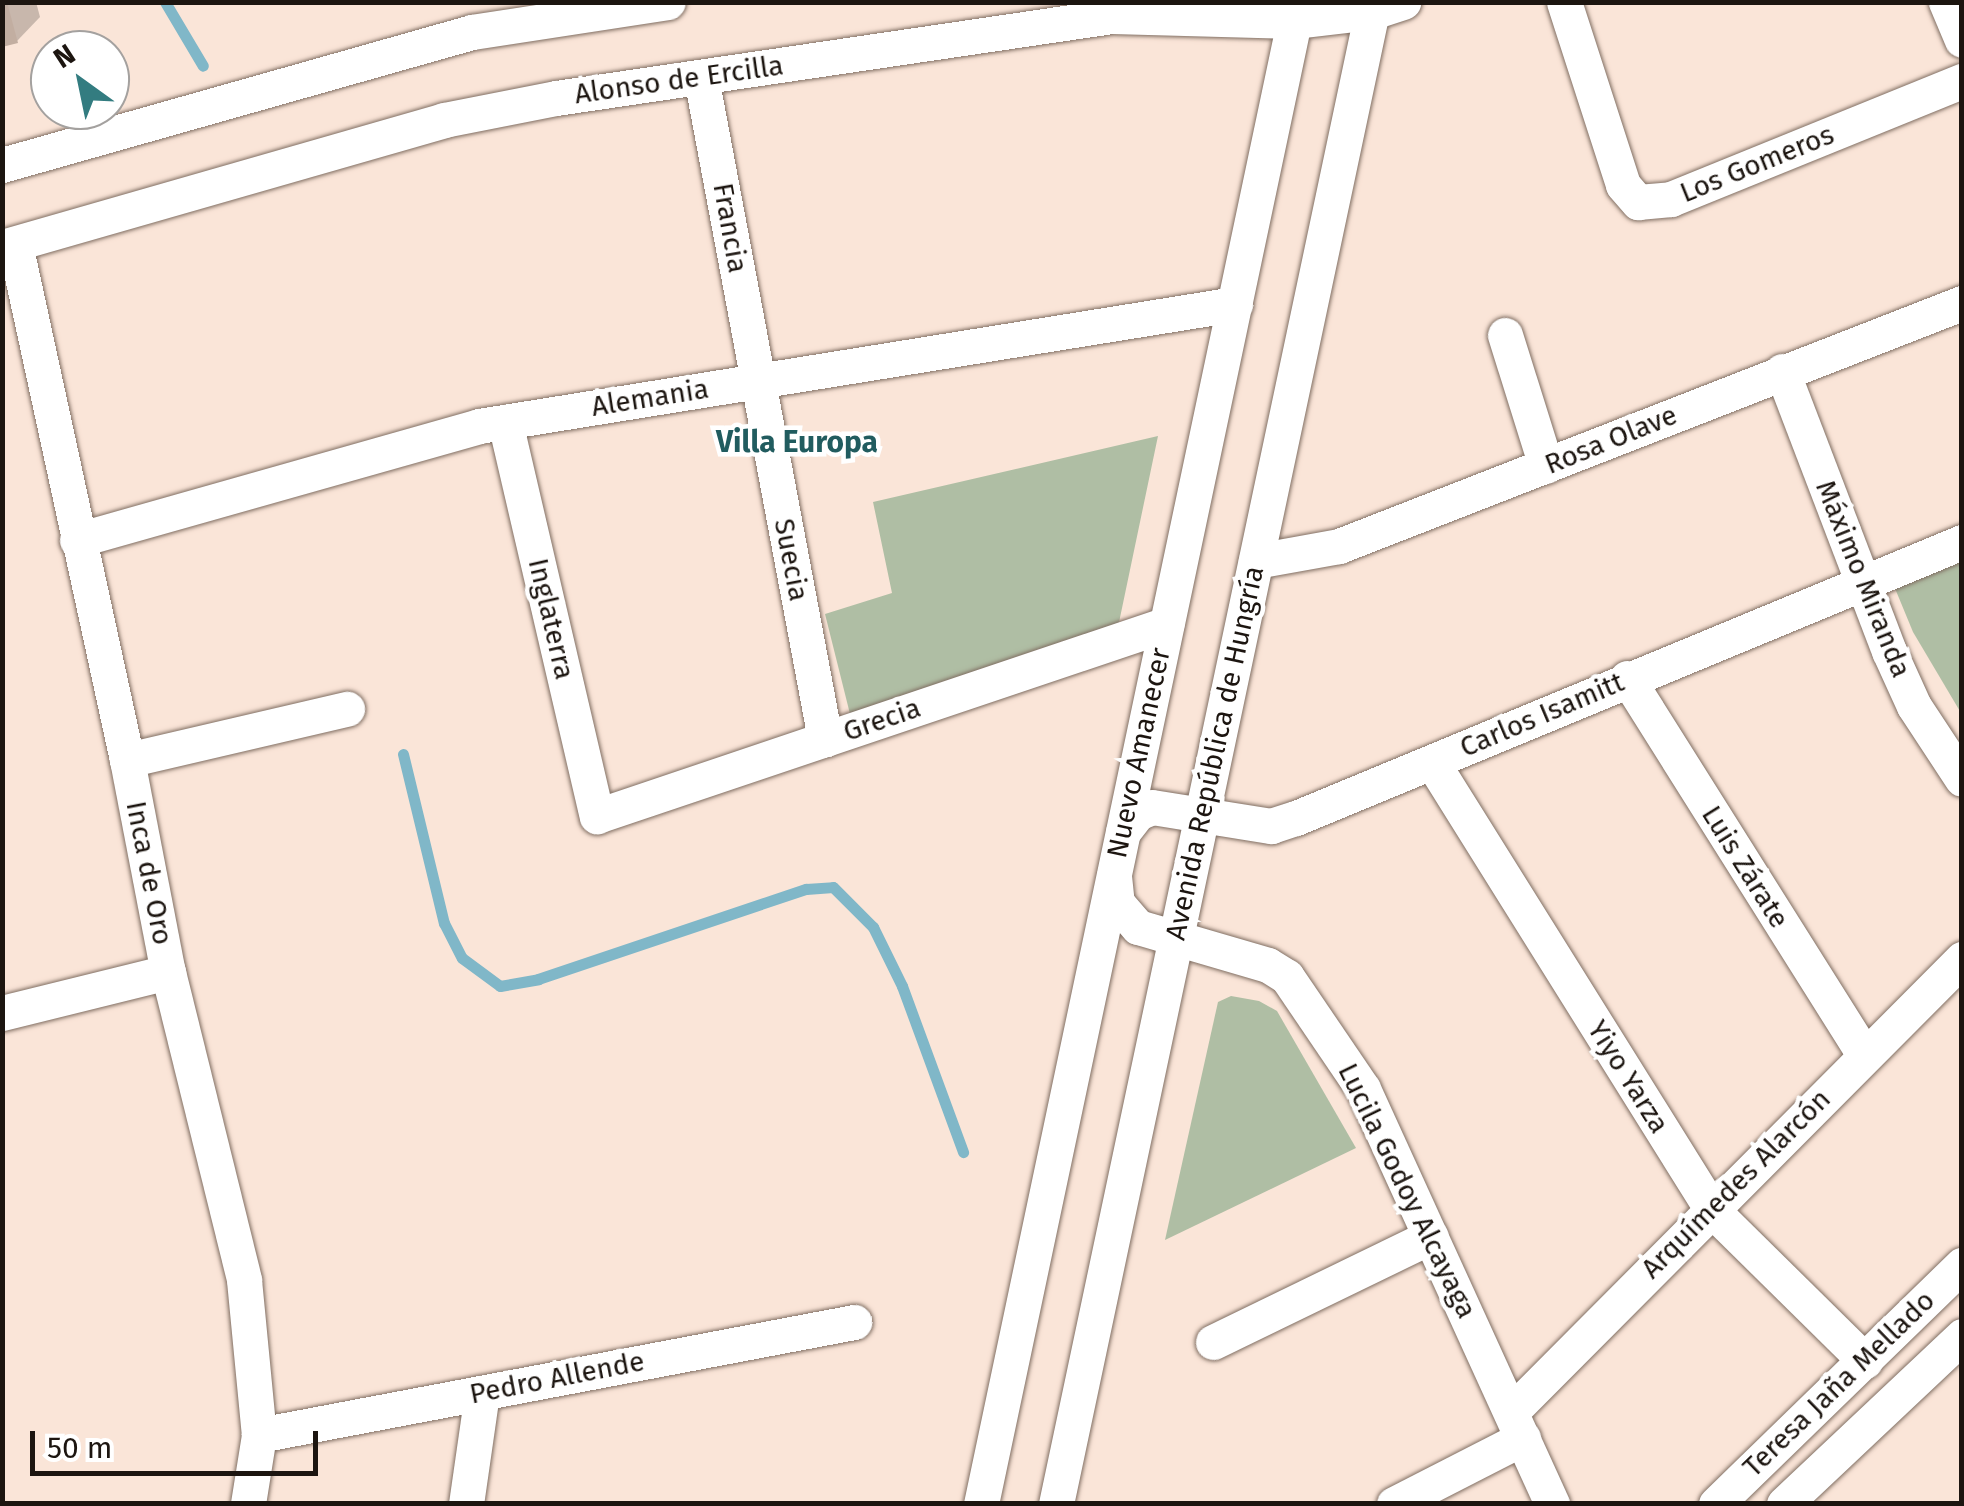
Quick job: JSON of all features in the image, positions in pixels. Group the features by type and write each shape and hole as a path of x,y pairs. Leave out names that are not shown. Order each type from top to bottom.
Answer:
{"street":[{"path":"2,165 472,32 668,2"},
{"name":"Los Gomeros","path":"1564,2 1622,184 1638,202 1671,199 1962,81"},
{"path":"1946,2 1962,40"},
{"name":"Alonso de Ercilla","path":"9,246 444,120 702,76 1112,16 1296,12 1383,5"},
{"name":"Avenida República de Hungría","path":"1056,1504 1256,560 1383,5"},
{"name":"Nuevo Amanecer","path":"981,1504 1296,12"},
{"name":"Francia","path":"702,76 758,380"},
{"name":"Inca de Oro","path":"9,246 127,760 168,972 244,1280 259,1434 248,1504"},
{"name":"Rosa Olave","path":"1256,560 1339,546 1962,303"},
{"name":"Alemania","path":"77,540 505,422 1235,304"},
{"path":"1505,335 1546,466"},
{"name":"Máximo Miranda","path":"1782,370 1862,583 1914,706 1962,780"},
{"name":"Suecia","path":"758,380 825,739"},
{"name":"Inglaterra","path":"505,422 597,816"},
{"name":"Carlos Isamitt","path":"1123,832 1138,813 1152,807 1271,826 1962,542"},
{"name":"Grecia","path":"597,816 1167,624"},
{"name":"Luis Zárate","path":"1628,678 1864,1055"},
{"path":"127,760 347,709"},
{"name":"Yiyo Yarza","path":"1432,762 1712,1210 1864,1361"},
{"name":"Lucila Godoy Alcayaga","path":"1114,876 1116,903 1126,919 1175,941 1268,965 1287,976 1363,1089 1552,1504"},
{"name":"Arquímedes Alarcón","path":"1394,1504 1518,1424 1712,1210 1962,958"},
{"path":"2,1013 168,972"},
{"path":"1213,1342 1431,1236"},
{"name":"Teresa Jaña Mellado","path":"1716,1504 1962,1265"},
{"name":"Pedro Allende","path":"259,1434 854,1322"},
{"path":"1784,1504 1962,1336"},
{"path":"466,1504 482,1392"}],"green space":[{"path":"1158,436 1117,632 850,714 825,614 892,593 873,502"},
{"path":"1961,559 1961,713 1913,632 1894,586"},
{"path":"1231,996 1259,1001 1277,1011 1356,1148 1165,1240 1218,1002"}],"building":[{"path":"2,2 7,2 18,43 2,47"}],"waterway":[{"path":"165,2 203,66"},
{"path":"403,754 444,923 462,958 500,986 538,979 806,889 833,887 873,927 902,986 963,1152"}],"district":[{"name":"Villa Europa","path":"797,442"}]}
